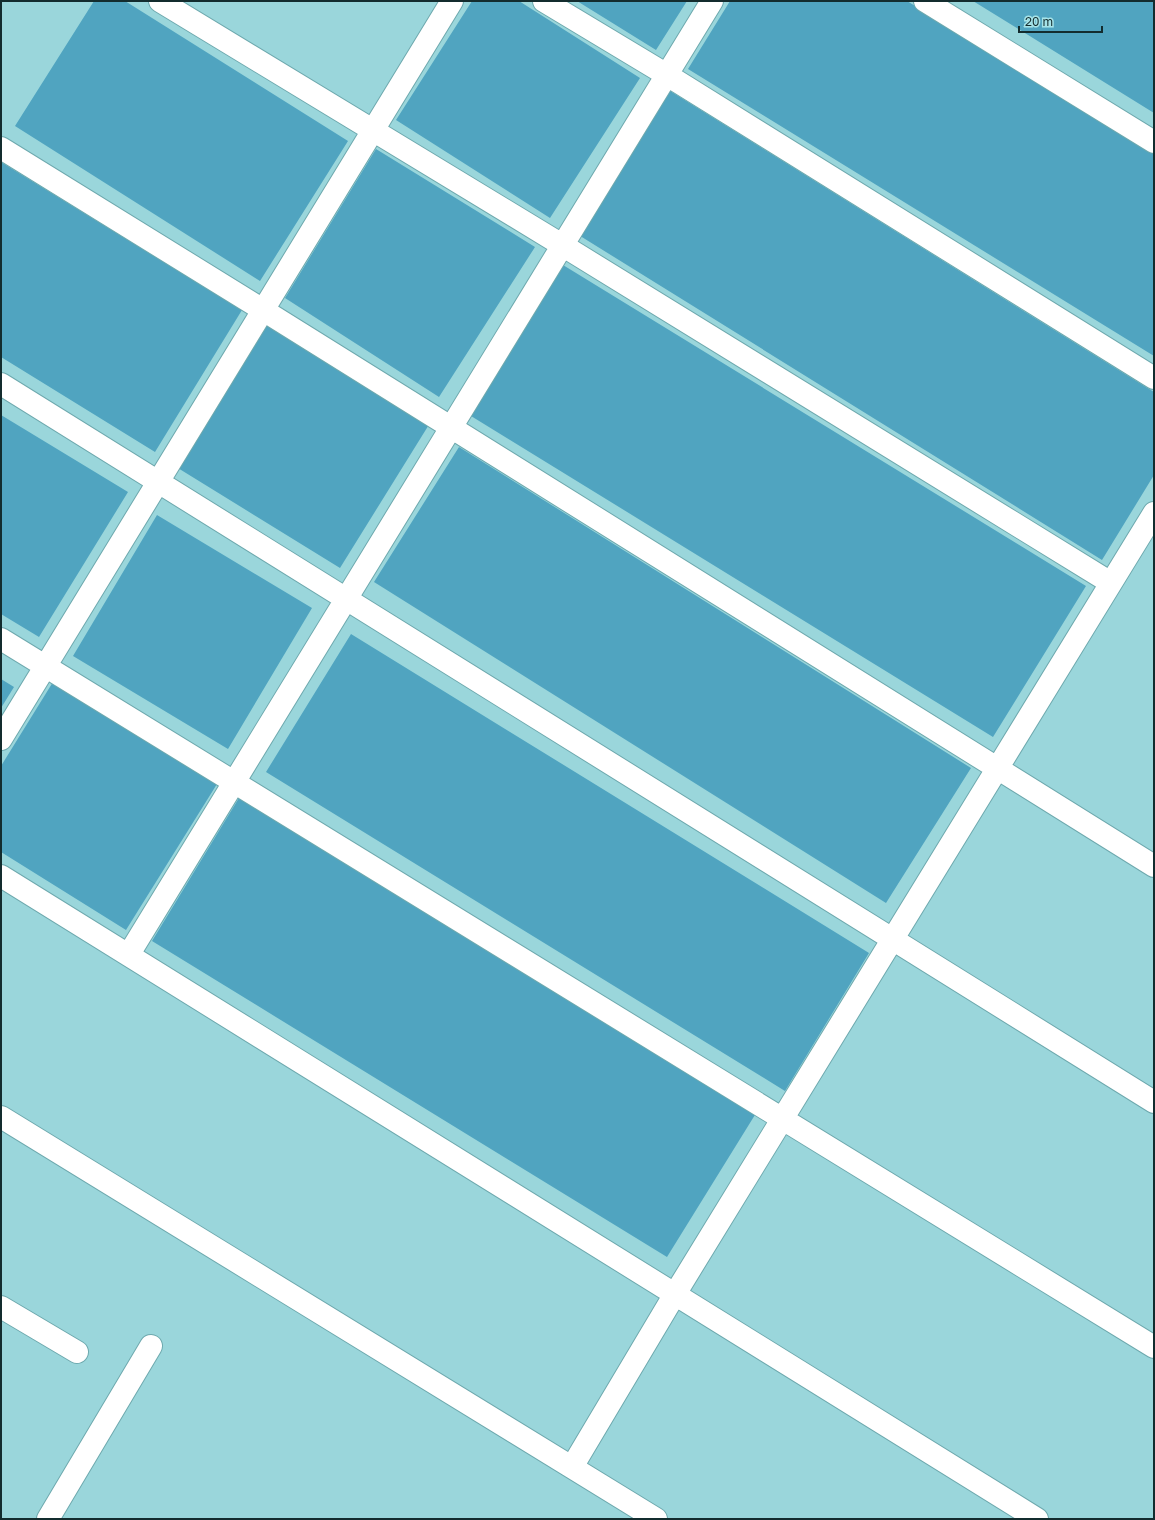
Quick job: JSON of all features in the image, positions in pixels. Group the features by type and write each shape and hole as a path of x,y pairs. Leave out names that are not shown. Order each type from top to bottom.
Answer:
{"street":[{"path":"160,1 562,245 1111,583"},
{"path":"1,739 452,1"},
{"path":"544,1 667,75 1154,378"},
{"path":"129,954 712,1"},
{"path":"925,1 1154,142"},
{"path":"1,148 1154,866"},
{"path":"1,384 1154,1102"},
{"path":"572,1467 675,1294 1154,513"},
{"path":"1,639 1154,1347"},
{"path":"1,876 129,954 1037,1519"},
{"path":"1,1117 656,1519"},
{"path":"1,1308 77,1352"},
{"path":"48,1519 151,1346"}],"building":[{"path":"94,1 125,1 348,141 260,281 15,126"},
{"path":"472,1 519,1 640,78 550,218 396,120"},
{"path":"577,1 687,1 656,50"},
{"path":"730,1 907,1 1154,153 1154,356 688,69"},
{"path":"973,1 1154,1 1154,113"},
{"path":"667,89 1154,392 1154,475 1102,560 577,234"},
{"path":"376,149 535,247 439,397 285,298"},
{"path":"1,162 242,310 155,452 1,357"},
{"path":"563,265 1086,586 993,737 471,416"},
{"path":"264,320 430,423 340,568 173,465"},
{"path":"1,415 128,492 39,637 1,614"},
{"path":"459,447 971,768 886,903 374,582"},
{"path":"157,515 312,608 228,749 73,656"},
{"path":"351,634 869,953 785,1091 266,772"},
{"path":"1,679 14,687 1,708"},
{"path":"53,682 217,784 126,930 1,852 1,766"},
{"path":"242,793 758,1110 667,1257 152,941"}]}
